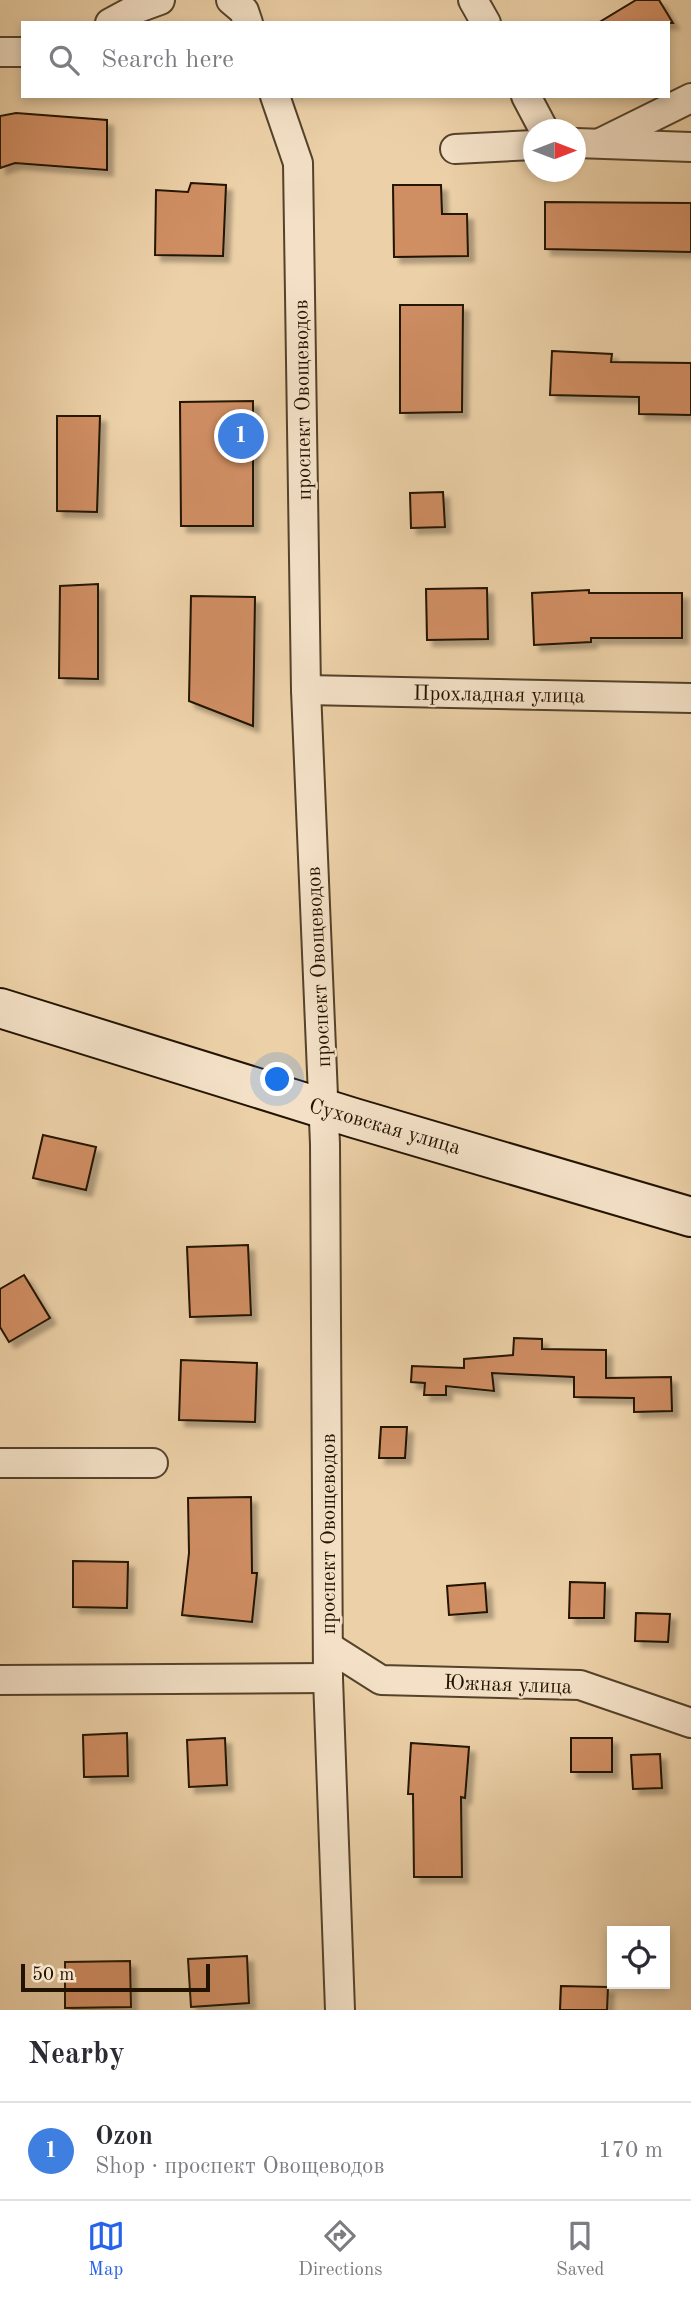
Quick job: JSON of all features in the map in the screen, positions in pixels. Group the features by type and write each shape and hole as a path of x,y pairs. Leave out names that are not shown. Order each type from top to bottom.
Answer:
{"street":[{"path":"114,21 160,0"},
{"path":"231,0 244,11 247,21"},
{"path":"474,0 485,21"},
{"path":"0,52 21,52"},
{"name":"проспект Овощеводов","path":"276,98 299,163 306,690 325,1109 328,1678 340,2010"},
{"path":"527,98 538,119"},
{"path":"587,143 691,98"},
{"path":"587,143 691,146"},
{"path":"455,149 523,146"},
{"name":"Прохладная улица","path":"306,690 691,698"},
{"name":"Суховская улица","path":"0,1008 325,1109 691,1217"},
{"path":"0,1463 153,1463"},
{"name":"Южная улица","path":"329,1647 382,1680 580,1685 691,1723"},
{"path":"0,1680 328,1678"}],"building":[{"path":"636,0 659,0 673,23 670,21 601,21"},
{"path":"16,113 107,120 107,170 15,163 0,168 0,116"},
{"path":"191,183 226,185 223,256 155,255 156,190 188,192"},
{"path":"393,185 441,185 442,214 467,214 468,256 394,257"},
{"path":"545,202 691,203 691,252 545,249"},
{"path":"400,305 463,305 462,412 400,413"},
{"path":"552,351 612,354 611,362 691,363 691,415 639,414 639,397 550,395"},
{"path":"253,401 253,526 181,526 180,402"},
{"path":"57,416 100,416 97,512 57,511"},
{"path":"443,492 445,527 411,528 410,493"},
{"path":"98,584 98,679 59,678 60,586"},
{"path":"487,588 488,639 427,640 426,589"},
{"path":"589,590 589,593 682,593 682,638 591,638 591,642 534,645 532,593"},
{"path":"191,596 255,597 253,726 189,701"},
{"path":"43,1135 96,1147 86,1190 33,1178"},
{"path":"248,1245 251,1315 190,1317 187,1247"},
{"path":"24,1275 50,1318 9,1342 0,1327 0,1289"},
{"path":"514,1338 542,1339 542,1349 606,1350 606,1378 671,1377 672,1411 634,1412 634,1398 574,1397 574,1377 492,1373 494,1391 446,1386 446,1395 424,1395 425,1383 411,1382 412,1366 464,1368 464,1359 513,1355"},
{"path":"181,1360 257,1363 255,1422 179,1420"},
{"path":"381,1427 407,1427 405,1458 379,1458"},
{"path":"251,1497 252,1573 257,1573 252,1622 182,1615 189,1553 188,1498"},
{"path":"73,1561 128,1562 127,1608 73,1607"},
{"path":"570,1582 605,1583 604,1618 569,1618"},
{"path":"485,1583 487,1612 449,1615 447,1586"},
{"path":"636,1613 670,1614 668,1642 635,1641"},
{"path":"127,1733 128,1776 84,1777 83,1735"},
{"path":"225,1738 227,1785 189,1787 187,1740"},
{"path":"571,1738 612,1738 612,1772 571,1772"},
{"path":"411,1743 469,1747 465,1798 461,1797 462,1877 414,1877 413,1794 408,1794"},
{"path":"660,1754 662,1788 633,1789 631,1755"},
{"path":"247,1956 249,2003 191,2007 188,1959"},
{"path":"130,1961 131,2007 65,2008 65,1962"},
{"path":"561,1986 607,1987 607,2010 560,2010"}],"place":[{"name":"Ozon","path":"241,436"}]}
